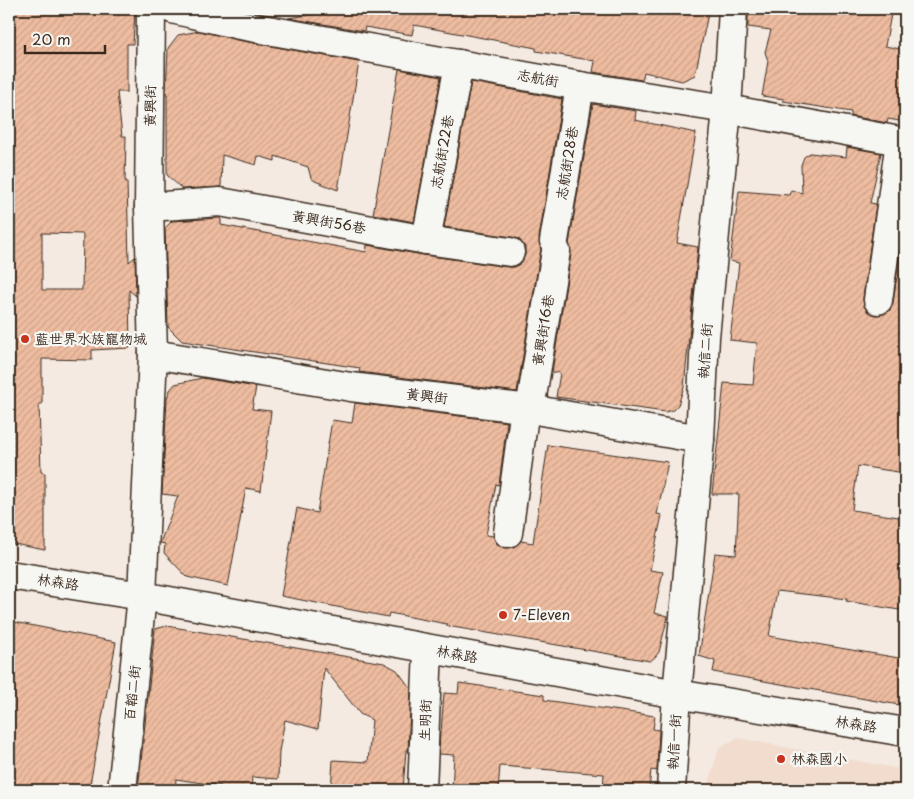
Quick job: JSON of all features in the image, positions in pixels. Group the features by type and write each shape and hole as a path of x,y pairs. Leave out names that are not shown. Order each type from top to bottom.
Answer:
{"street":[{"name":"黃興街","path":"142,596 153,354 148,207 151,9"},
{"name":"志航街","path":"172,9 240,25 580,86 727,109 903,142"},
{"name":"執信二街","path":"677,694 700,439 706,337 727,109 733,9"},
{"name":"志航街22巷","path":"426,240 458,64"},
{"name":"志航街28巷","path":"555,246 580,86"},
{"path":"878,300 903,142"},
{"name":"黃興街56巷","path":"148,207 220,202 426,240 510,252"},
{"name":"黃興街16巷","path":"508,533 555,246"},
{"name":"黃興街","path":"153,354 351,387 527,408 700,439"},
{"name":"林森路","path":"9,575 142,596 677,694 905,732"},
{"name":"百韜二街","path":"122,790 142,596"},
{"name":"生明街","path":"422,790 428,649"},
{"name":"執信一街","path":"671,790 677,694"}],"shaded area":[{"name":"林森國小","path":"738,738 905,770 905,790 709,790 710,778 719,748"}],"building":[{"path":"9,9 135,9 133,44 127,44 127,92 117,92 122,136 126,136 125,181 127,181 129,262 135,257 136,296 129,290 130,348 92,350 92,360 42,359 42,404 39,404 41,472 45,473 45,550 9,543","holes":["42,233 83,234 82,290 42,290"]},
{"path":"316,9 709,9 695,75 682,81 644,72 642,80 593,72 595,61 536,51 536,48 414,25 412,35 365,27 364,31 288,18 316,14"},
{"path":"748,9 851,14 852,9 892,9 885,46 905,50 905,122 888,119 887,123 851,116 851,112 762,96 768,61 765,52 771,30 748,27"},
{"path":"199,31 237,40 359,62 338,190 311,178 308,167 275,156 275,161 258,156 256,165 222,155 221,187 182,189 167,175 166,94 168,48 178,35"},
{"path":"399,69 441,77 414,222 373,214"},
{"path":"471,82 562,99 539,238 541,248 517,392 359,372 360,368 182,341 168,327 165,228 172,221 219,218 221,219 221,225 366,252 367,245 508,267 515,267 522,262 525,255 525,247 519,239 444,227"},
{"path":"593,104 636,111 635,120 696,133 677,243 698,247 684,387 678,405 673,410 665,412 556,397 560,373 552,372 571,254 569,244"},
{"path":"847,147 881,153 870,203 876,204 863,298 864,306 868,312 875,315 884,314 890,310 893,303 905,217 905,473 858,466 852,510 905,518 905,611 846,601 847,599 777,591 769,636 905,659 905,706 713,672 715,661 699,656 715,553 736,555 739,494 712,494 724,383 753,385 757,343 730,340 739,263 730,261 739,191 789,195 791,190 802,193 801,165 804,157 810,153 846,157"},
{"path":"202,378 256,387 252,409 271,411 261,491 246,488 228,586 187,577 164,553 165,544 160,543 178,496 162,494 167,398 175,384"},
{"path":"355,403 507,422 499,485 496,484 486,535 493,536 498,545 505,548 514,547 521,541 533,543 548,445 668,462 657,514 662,515 650,570 663,572 654,613 668,616 659,652 655,657 650,661 447,626 447,624 389,613 388,617 281,596 297,508 317,513 332,420 352,423"},
{"path":"9,621 116,642 89,790 9,790"},
{"path":"167,626 384,663 397,670 411,689 408,751 406,750 403,790 331,790 333,760 368,762 372,720 360,714 324,668 318,729 285,720 279,751 278,779 252,777 251,790 220,790 221,786 176,779 175,790 138,790 155,629"},
{"path":"459,683 544,695 544,700 655,716 653,729 659,730 657,771 651,770 649,790 603,790 604,774 500,766 498,790 452,790 454,755 439,754 440,731 444,693 458,694"}],"place":[{"name":"藍世界水族寵物城","path":"25,339"},
{"name":"7-Eleven","path":"503,615"},
{"name":"林森國小","path":"781,759"}]}
